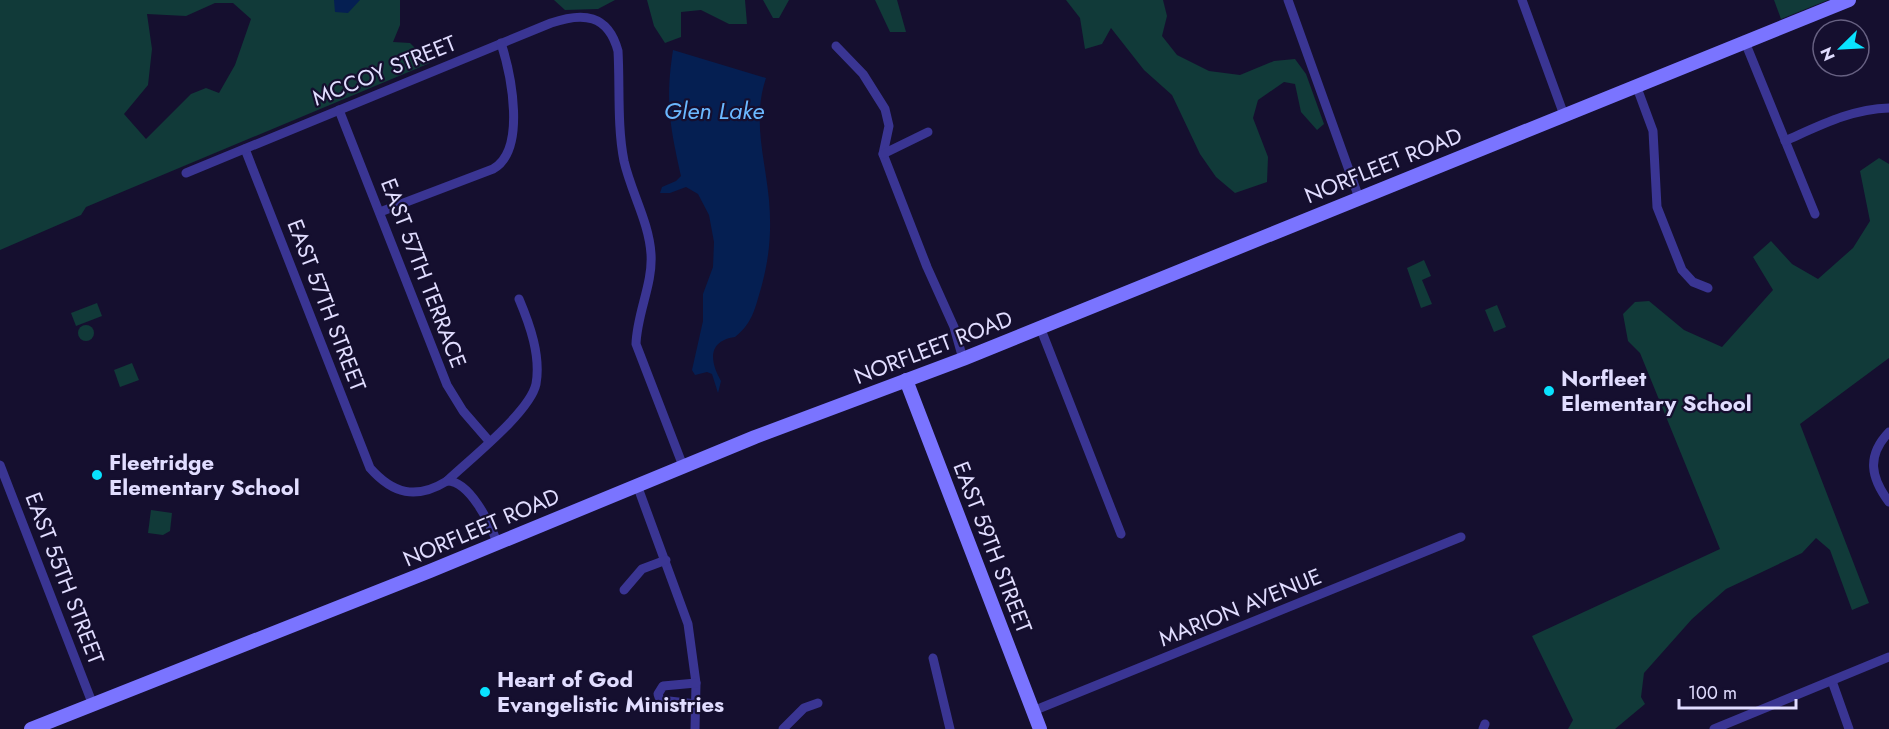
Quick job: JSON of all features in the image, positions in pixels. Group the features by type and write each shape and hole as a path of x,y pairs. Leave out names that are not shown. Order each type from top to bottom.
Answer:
{"street":[{"path":"1288,0 1359,198"},
{"path":"1522,0 1564,115"},
{"name":"NORFLEET ROAD","path":"31,729 683,466 963,359 1849,0"},
{"name":"MCCOY STREET","path":"186,173 568,17 578,16 599,21 609,30 618,51 623,158 648,233 651,253 651,266 636,324 636,344 683,466"},
{"path":"1745,42 1815,214"},
{"path":"380,212 493,169 506,158 513,139 510,72 501,43"},
{"path":"836,46 863,74 885,109 889,126 883,154 927,267 954,327 963,359"},
{"path":"1636,85 1653,131 1657,207 1682,270 1693,282 1708,288"},
{"path":"1785,141 1844,115 1871,108 1889,108"},
{"name":"EAST 57TH TERRACE","path":"339,110 447,385 463,411 489,441"},
{"path":"883,154 928,132"},
{"name":"EAST 57TH STREET","path":"245,149 370,468 383,483 401,491 415,492 437,488 447,482"},
{"path":"447,482 524,408 536,384 534,343 519,299"},
{"path":"1040,327 1121,534"},
{"name":"EAST 59TH STREET","path":"906,380 1040,729"},
{"path":"1889,432 1879,445 1875,458 1874,478 1889,502"},
{"name":"EAST 55TH STREET","path":"0,465 93,705"},
{"path":"447,482 459,485 476,502 490,523 497,542"},
{"path":"637,485 688,624 696,683 695,729"},
{"name":"MARION AVENUE","path":"1033,711 1461,537"},
{"path":"624,590 642,569 666,560"},
{"path":"1720,728 1889,657"},
{"path":"933,658 950,729"},
{"path":"1832,681 1849,729"},
{"path":"696,683 666,685 660,688 657,694 660,700 666,703 696,704"},
{"path":"783,729 804,708 818,702"}],"green space":[{"path":"0,0 400,0 400,25 393,42 410,43 430,63 86,207 81,215 0,250","holes":["215,3 233,3 251,19 235,65 219,93 206,88 191,94 146,139 124,114 148,85 152,49 147,14 186,16"]},
{"path":"554,0 615,0 598,9 565,10"},
{"path":"647,0 745,0 747,24 729,24 701,10 681,12 681,37 665,43 654,26"},
{"path":"763,0 789,0 779,18 773,18"},
{"path":"875,0 897,0 906,32 890,32"},
{"path":"1066,0 1163,0 1167,16 1162,36 1177,55 1209,71 1240,75 1274,61 1295,59 1306,74 1324,124 1317,130 1301,112 1295,84 1284,82 1258,100 1253,118 1268,157 1267,182 1235,193 1216,177 1200,154 1172,95 1144,70 1111,28 1102,44 1085,49 1080,18"},
{"path":"1774,0 1828,0 1781,19"},
{"path":"1879,158 1889,164 1889,358 1800,424 1869,603 1852,610 1830,550 1816,538 1802,553 1726,589 1692,619 1644,673 1641,697 1645,704 1615,729 1568,729 1573,720 1532,636 1720,549 1640,353 1628,341 1623,314 1635,302 1649,301 1684,330 1722,347 1773,290 1753,257 1771,241 1792,264 1818,279 1853,248 1870,221 1860,171"},
{"path":"1424,260 1431,276 1422,280 1432,304 1421,308 1407,268"},
{"path":"97,303 102,316 76,326 71,313"},
{"path":"1497,305 1506,327 1494,332 1485,310"},
{"path":"86,325 92,327 94,333 92,339 86,341 80,339 78,333 80,327"},
{"path":"132,363 139,380 120,387 114,370"},
{"path":"151,510 172,513 170,531 163,535 148,533"}],"water":[{"path":"334,0 360,0 348,13 335,12"},
{"name":"Glen Lake","path":"673,50 766,78 760,108 760,124 770,212 767,259 757,301 748,323 735,337 719,343 713,353 717,374 721,381 718,393 712,374 707,372 695,375 692,370 703,321 703,294 713,267 714,242 709,215 698,194 686,187 670,193 660,193 662,187 676,181 681,176 669,100"}],"place":[{"name":"Norfleet Elementary School","path":"1549,391"},
{"name":"Fleetridge Elementary School","path":"97,475"},
{"name":"Heart of God Evangelistic Ministries","path":"485,692"}]}
